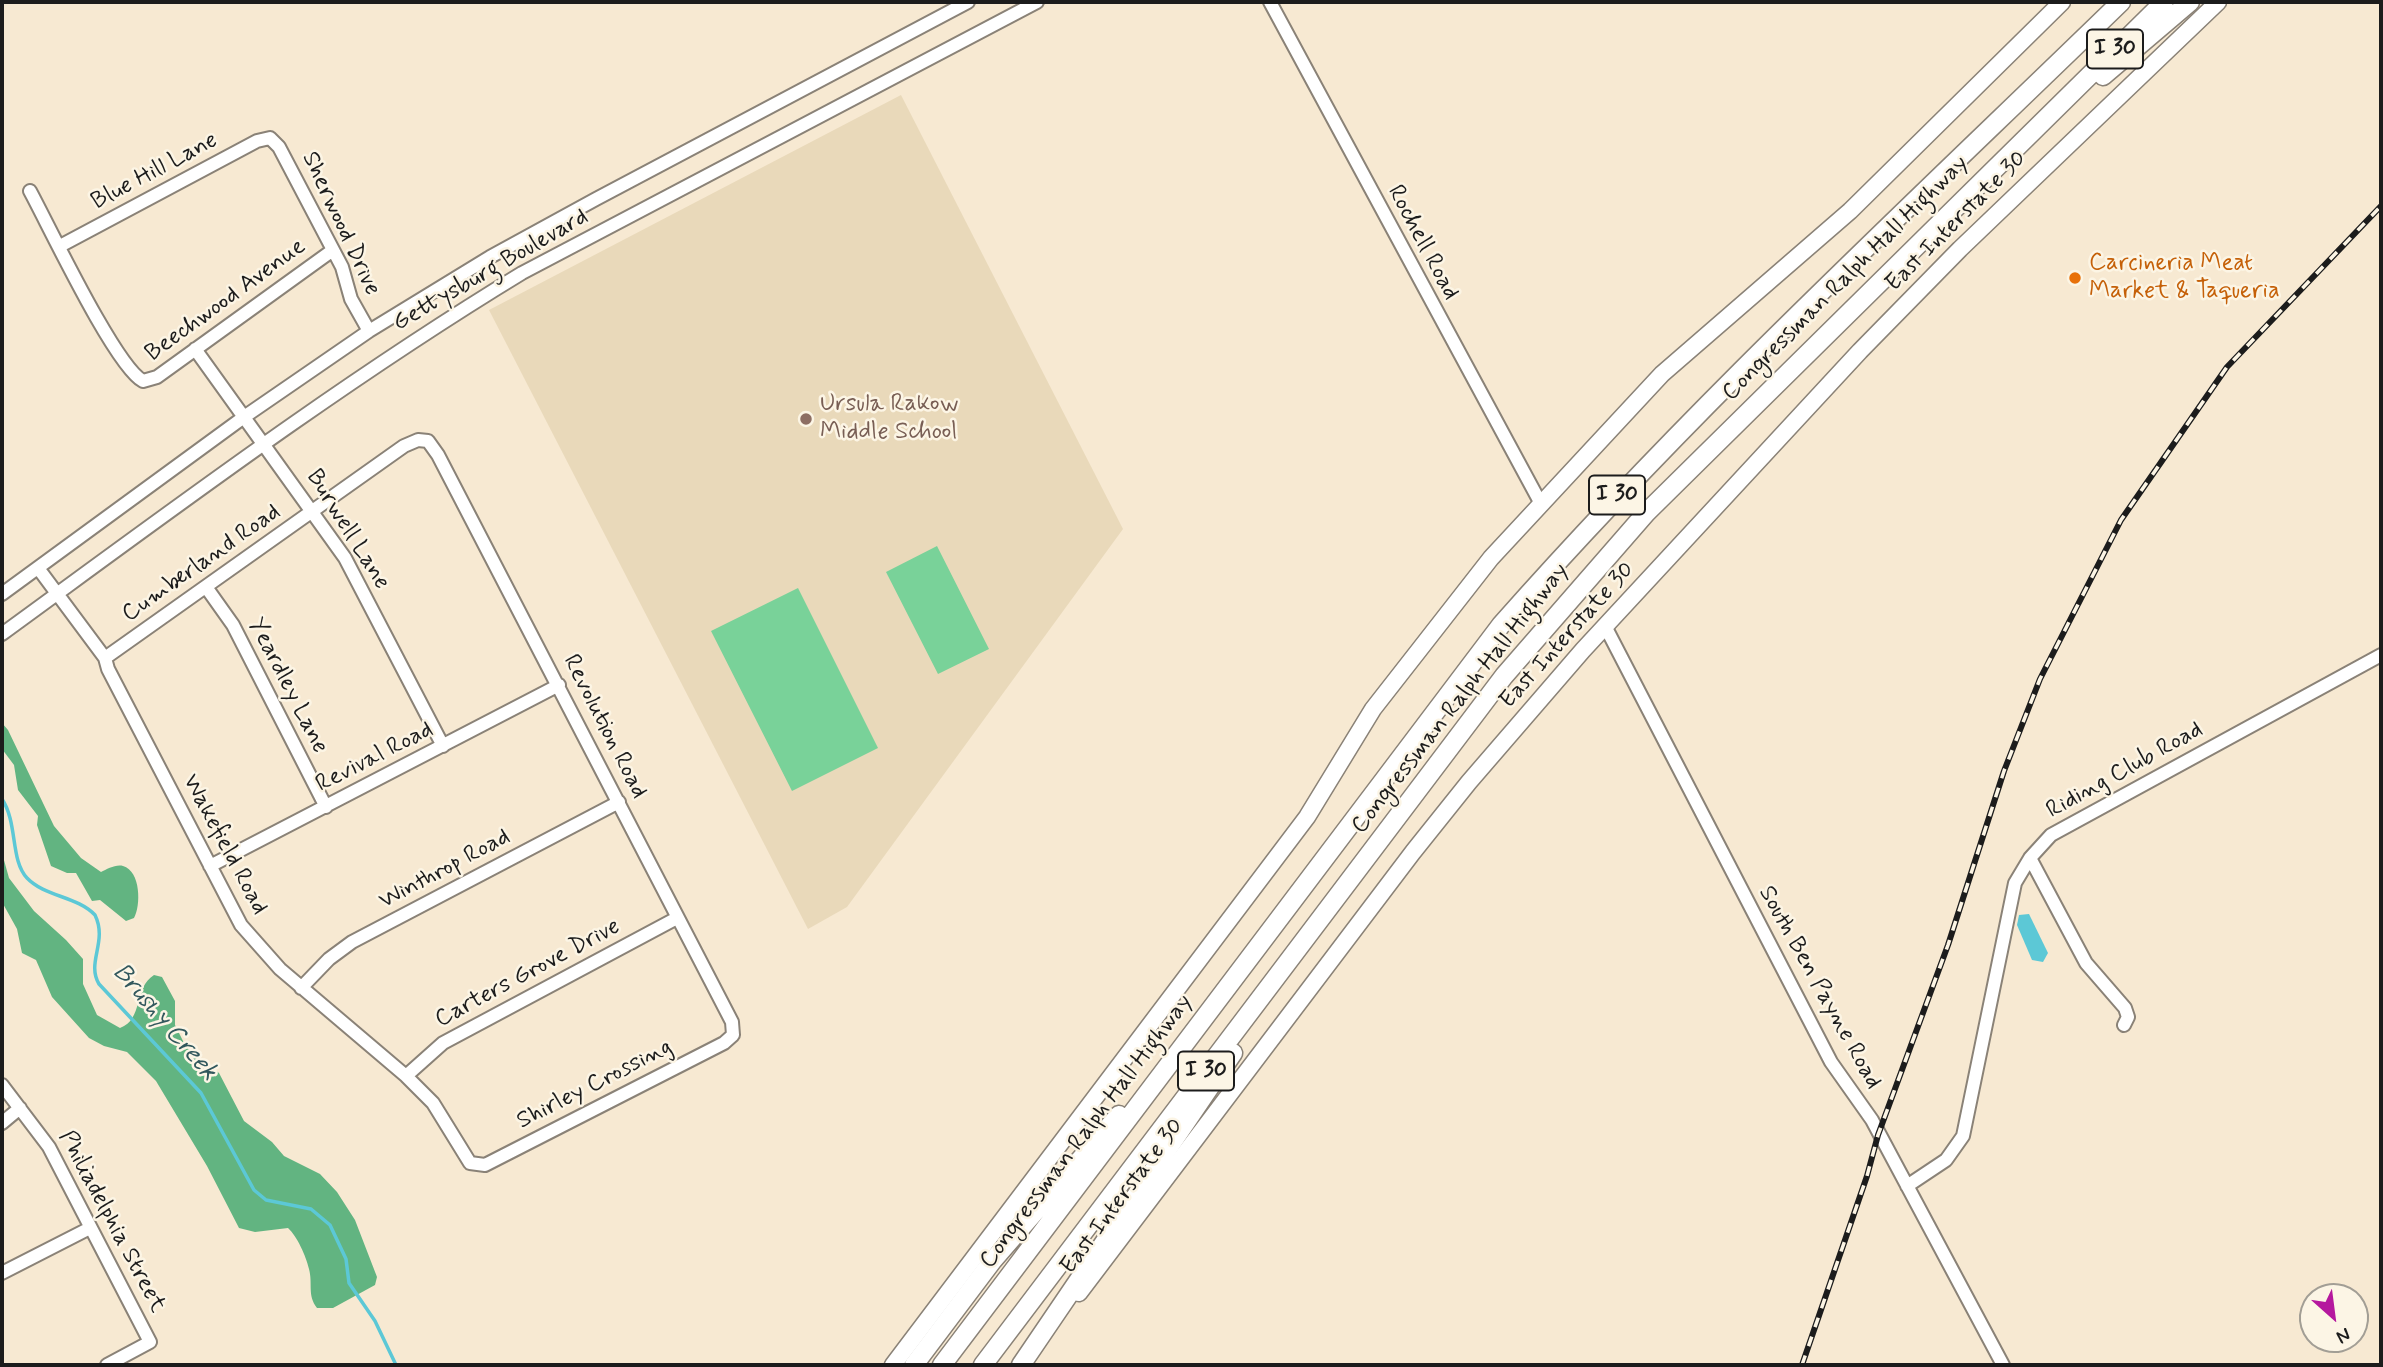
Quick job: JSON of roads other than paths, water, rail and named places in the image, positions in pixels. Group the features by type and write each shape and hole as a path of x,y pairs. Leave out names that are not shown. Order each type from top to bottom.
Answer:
{"highway":[{"name":"Congressman Ralph Hall Highway","path":"942,1365 1501,625 1597,516 1804,306 2121,2"},
{"name":"Congressman Ralph Hall Highway","path":"983,1365 1504,676 1646,513 2164,2"},
{"path":"2066,96 2099,79 2190,2"},
{"path":"1023,1365 1222,1068 1428,776"},
{"path":"914,1365 993,1260 1086,1150 1180,1048"}],"main road":[{"path":"893,1365 1307,817 1394,679 1490,558 1662,374 1850,211 2062,2"},
{"name":"East Interstate 30","path":"1023,1365 1413,852 1469,782 1605,626 1860,351 1952,257 2218,2"}],"street":[{"name":"Gettysburg Boulevard","path":"2,594 244,417 369,331 490,257 584,205 968,2"},
{"name":"Gettysburg Boulevard","path":"2,634 264,443 386,358 522,274 1037,2"},
{"name":"Rochell Road","path":"1270,2 1540,502"},
{"name":"Sherwood Drive","path":"270,138 279,147 333,250 351,299 369,331"},
{"name":"Blue Hill Lane","path":"60,246 257,141 270,138"},
{"path":"30,191 60,246"},
{"name":"Beechwood Avenue","path":"60,246 109,339 131,371 143,381 157,377 333,250"},
{"name":"Burwell Lane","path":"195,349 345,558 443,746"},
{"name":"Cumberland Road","path":"105,658 404,446 418,440 428,441"},
{"name":"Revolution Road","path":"428,441 438,455 559,685 732,1023 733,1035"},
{"name":"Wakefield Road","path":"38,568 105,658 241,925 301,989 406,1076 433,1104 465,1158 474,1166"},
{"name":"Yeardley Lane","path":"206,587 233,625 326,807"},
{"name":"South Ben Payne Road","path":"1605,626 1830,1062 1872,1120 2003,1365"},
{"name":"Riding Club Road","path":"1907,1186 1946,1160 1963,1136 2015,883 2029,858 2051,835 2381,655"},
{"name":"Revival Road","path":"210,866 559,685"},
{"name":"Winthrop Road","path":"301,989 328,959 345,947 619,802"},
{"path":"2029,858 2086,962 2125,1009 2128,1017 2124,1025"},
{"name":"Carters Grove Drive","path":"406,1076 443,1043 677,918"},
{"name":"Shirley Crossing","path":"474,1166 497,1159 724,1043 733,1035"},
{"name":"Philiadelphia Street","path":"2,1085 49,1147 150,1342 107,1365"},
{"path":"2,1124 20,1108"},
{"path":"2,1273 90,1227"}],"water":[{"path":"2029,914 2048,953 2043,962 2032,960 2017,925 2019,915"}],"waterway":[{"name":"Brushy Creek","path":"2,799 10,819 18,861 27,878 95,915 99,934 95,968 99,984 201,1093 254,1190 266,1200 311,1209 330,1225 346,1259 349,1283 375,1321 396,1365"}],"railway":[{"path":"1802,1365 1867,1176 1878,1135 1948,945 2004,771 2040,679 2121,520 2227,367 2381,206"}],"place":[{"name":"Carcineria Meat Market & Taqueria","path":"2075,278"},
{"name":"Ursula Rakow Middle School","path":"806,419"}]}
